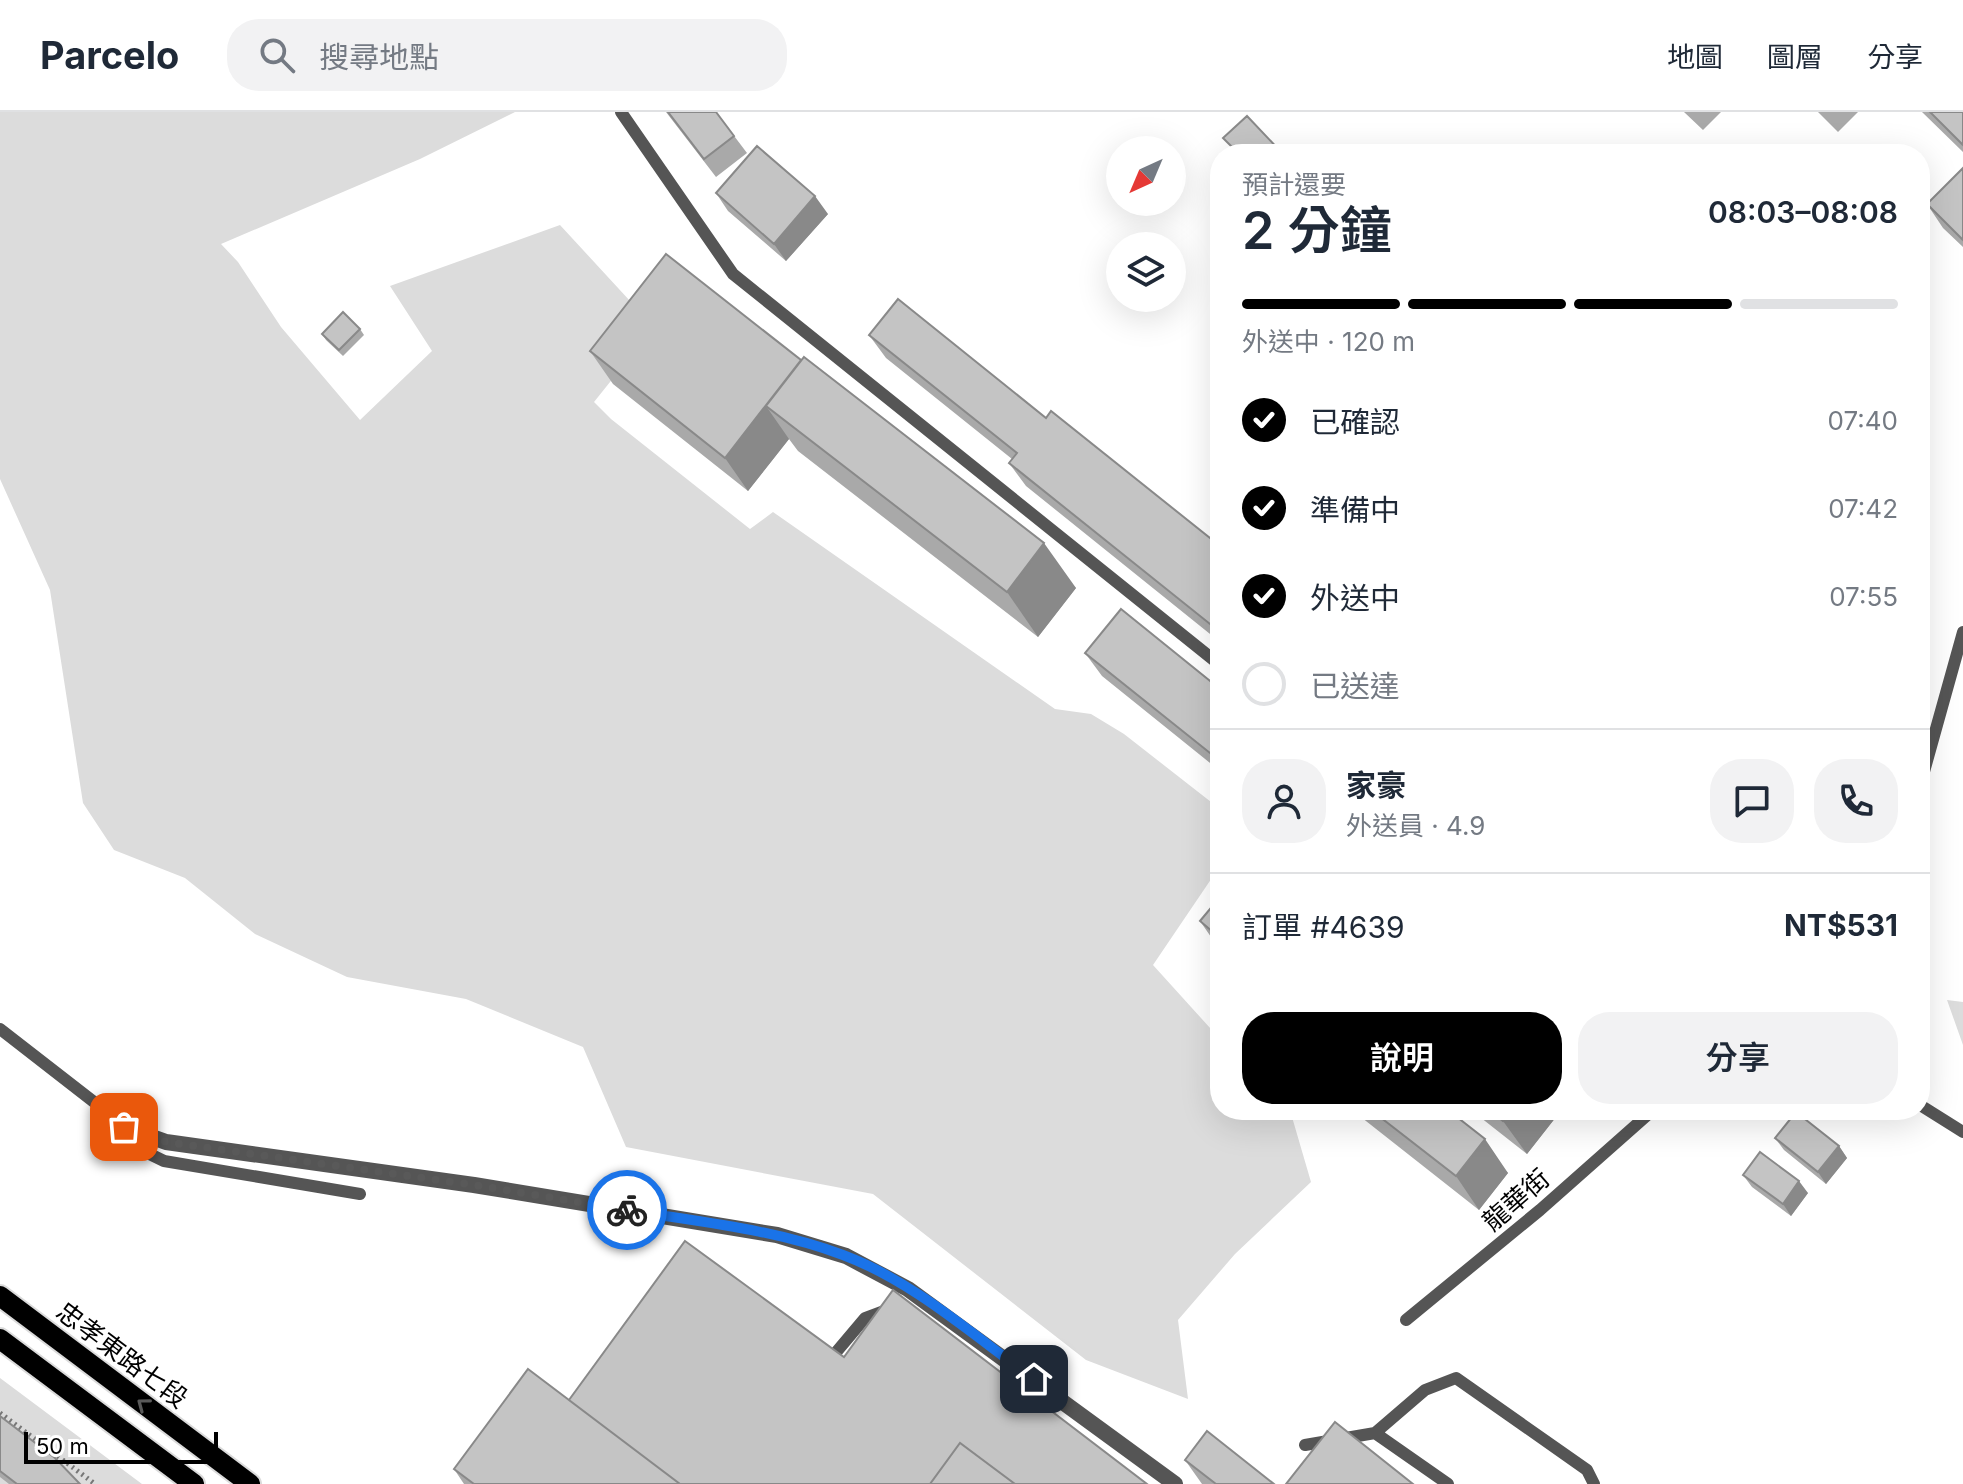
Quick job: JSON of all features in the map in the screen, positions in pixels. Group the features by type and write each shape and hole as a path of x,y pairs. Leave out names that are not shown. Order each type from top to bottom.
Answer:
{"main road":[{"name":"忠孝東路七段","path":"0,1296 250,1484"},
{"path":"0,1339 194,1484"}],"street":[{"path":"103,1109 124,1127 166,1142 474,1185 777,1235 846,1256 908,1289 1175,1484"}],"lane":[{"path":"621,112 733,274 1210,657"},
{"path":"1930,750 1963,632"},
{"path":"0,1029 103,1109"},
{"path":"1930,1111 1963,1132"},
{"name":"龍華街","path":"1406,1320 1540,1210 1642,1120"},
{"path":"124,1127 123,1141 164,1161 360,1194"},
{"path":"820,1371 865,1318 889,1309"},
{"path":"1305,1445 1375,1433 1425,1390 1456,1378 1587,1470 1594,1484"},
{"path":"1375,1433 1448,1484"}],"path":[{"path":"0,1413 95,1484"}],"shaded area":[{"path":"0,112 515,112 420,159 221,244 238,262 281,327 360,420 432,351 390,286 560,225 654,327 594,402 611,419 750,529 773,512 1055,709 1091,714 1124,734 1210,801 1210,881 1153,965 1210,1028 1210,1120 1293,1120 1311,1182 1235,1254 1178,1320 1188,1399 1086,1360 873,1194 626,1147 583,1047 466,999 347,977 255,934 185,878 114,850 83,803 50,590 0,479"},
{"path":"1947,1000 1963,1002 1963,1045"},
{"path":"0,1378 142,1484 0,1484"}],"building":[{"path":"668,112 716,112 734,136 704,159"},
{"path":"1930,112 1963,112 1963,145"},
{"path":"1247,116 1274,144 1229,144 1223,138"},
{"path":"757,146 815,196 774,244 716,193"},
{"path":"1963,168 1963,240 1930,207 1930,201"},
{"path":"666,254 801,360 725,458 590,351"},
{"path":"898,299 1046,418 1051,411 1210,538 1210,624 1009,463 1017,453 869,335"},
{"path":"343,312 360,329 339,350 322,334"},
{"path":"804,357 1044,543 1007,592 766,406"},
{"path":"1121,609 1210,681 1210,753 1085,653"},
{"path":"1210,909 1210,930 1200,921"},
{"path":"1384,1120 1461,1120 1485,1139 1456,1176"},
{"path":"1790,1120 1806,1120 1839,1146 1818,1172 1775,1138"},
{"path":"1760,1152 1799,1181 1783,1204 1743,1175"},
{"path":"685,1241 844,1357 893,1290 1147,1484 1015,1484 960,1443 930,1484 680,1484 569,1400"},
{"path":"528,1369 680,1484 474,1484 454,1469"},
{"path":"0,1416 55,1458 80,1484 17,1484 0,1471"},
{"path":"1335,1422 1413,1484 1286,1484"},
{"path":"1207,1431 1274,1484 1216,1484 1185,1460"},
{"path":"960,1443 1015,1484 930,1484"}],"way so far":[{"path":"124,1127 166,1142 474,1185 627,1210"}],"route":[{"path":"627,1210 777,1235 846,1256 908,1289 1034,1379"}]}
